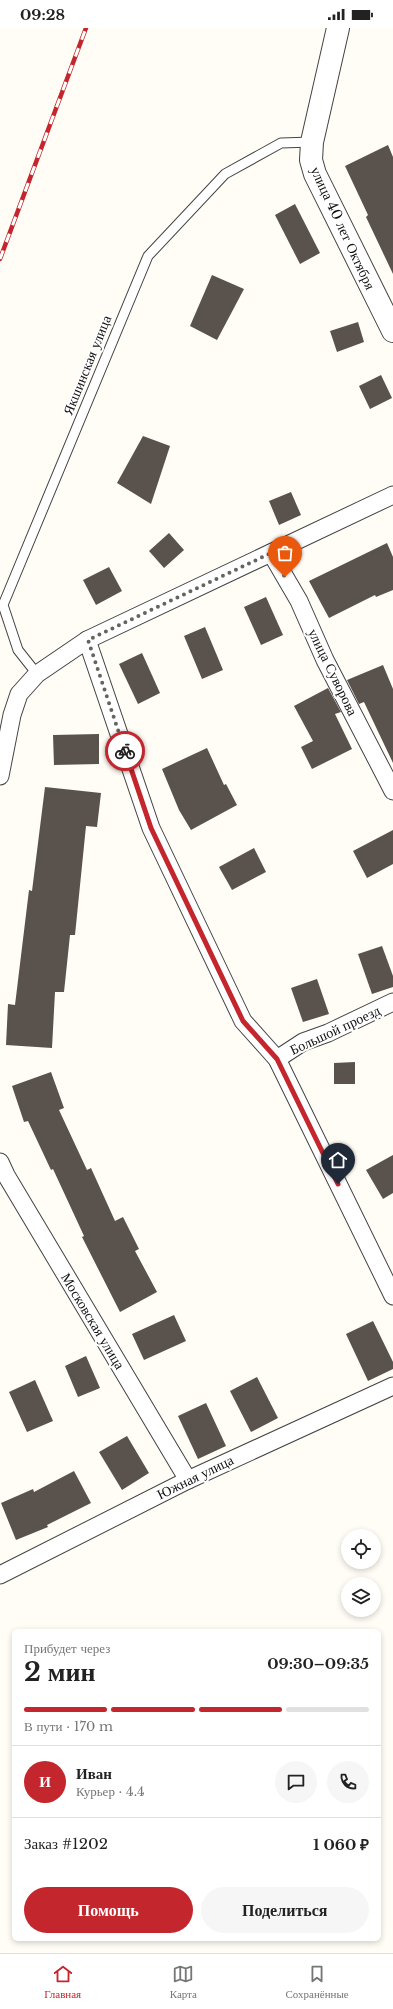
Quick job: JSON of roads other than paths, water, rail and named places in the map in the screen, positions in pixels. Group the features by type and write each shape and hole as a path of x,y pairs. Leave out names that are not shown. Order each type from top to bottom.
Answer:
{"street":[{"name":"улица 40 лет Октября","path":"338,28 312,142 311,160 315,174 393,331"},
{"path":"0,776 12,715 18,694 36,674 88,640 393,495"},
{"name":"улица Суворова","path":"271,553 299,601 325,660 393,792"},
{"path":"88,640 151,828 243,1021 277,1059 393,1296"},
{"name":"Большой проезд","path":"277,1059 302,1042 328,1033 393,1002"},
{"name":"Московская улица","path":"0,1162 188,1480"},
{"name":"Южная улица","path":"0,1575 188,1480 393,1386"}],"lane":[{"name":"Якшинская улица","path":"36,674 18,650 4,604 148,256 225,174 281,143 312,142"}],"railway":[{"path":"0,259 86,28"}]}
